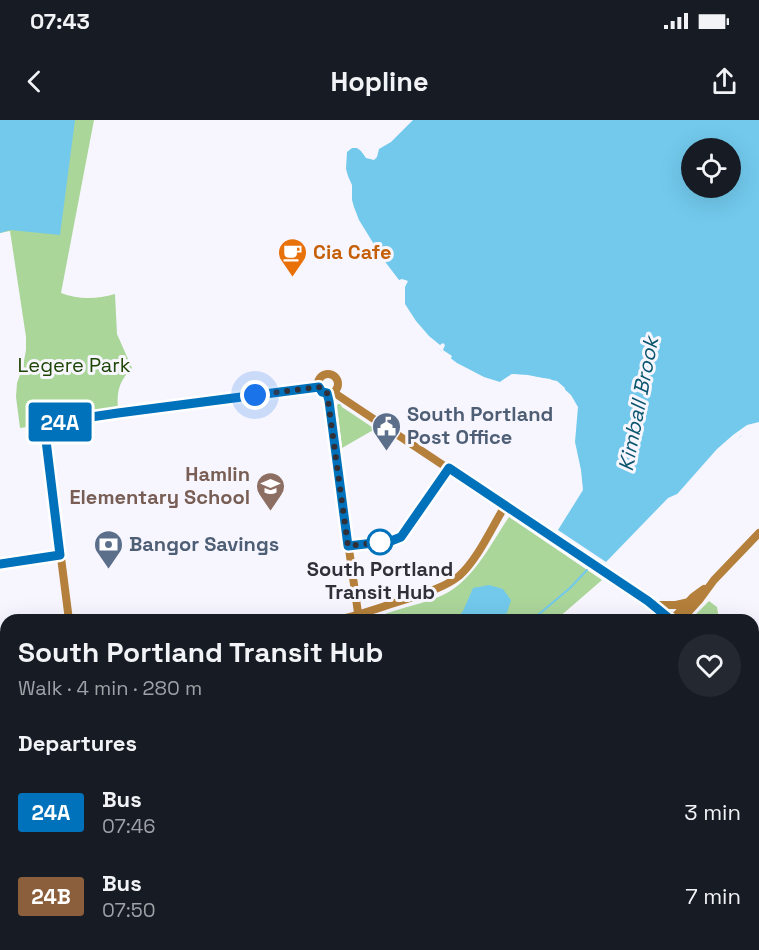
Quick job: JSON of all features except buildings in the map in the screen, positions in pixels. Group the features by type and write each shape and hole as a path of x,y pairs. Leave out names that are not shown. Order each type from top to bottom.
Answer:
{"street":[{"path":"330,393 337,387 337,381 331,375 322,376 318,381 322,392 330,393 506,506 665,614"},
{"path":"68,614 44,424 319,387"},
{"path":"330,393 359,614"},
{"path":"367,614 427,592 460,575 506,506"},
{"path":"678,614 759,533"},
{"path":"686,614 714,580"},
{"path":"654,605 676,605 689,602"}],"green space":[{"name":"Legere Park","path":"0,120 94,120 61,293 88,298 115,294 117,334 132,368 123,379 119,389 118,413 20,428 16,397 17,383 26,350 26,337 10,231 0,233"},
{"path":"338,404 340,404 375,429 342,448"},
{"path":"509,517 602,580 563,614 384,614 449,592 479,564"},
{"path":"709,601 717,607 718,614 696,614"}],"water":[{"path":"0,120 75,120 60,235 10,230 0,233"},
{"path":"408,120 759,120 759,426 749,429 677,494 668,498 606,562 558,530 583,490 575,442 578,407 571,395 550,379 512,374 500,382 484,377 457,363 441,351 412,317 404,303 405,290 379,257 373,258 365,249 348,209 350,183 344,178 342,153 351,146 361,147 372,155"},
{"path":"489,585 503,589 511,600 507,613 460,614 473,588"}],"pier":[{"path":"405,120 413,120 391,142 379,149 374,160 366,158 357,148 352,148 347,152 346,169 352,185 354,207 375,246 365,251 345,210 347,184 341,175 340,152 354,145 370,151 376,142 389,135"},
{"path":"377,255 383,259 399,280 408,281 405,287 405,304 429,336 440,345 443,343 445,345 443,350 452,356 450,360 412,322 403,308 402,291 379,260 374,260 373,258"},
{"path":"512,374 557,381 565,388 570,399 561,389 549,382 513,377 500,382"},
{"path":"759,422 759,429 741,436 719,460 681,494 679,492 717,449 733,435 747,425"}],"waterway":[{"name":"Kimball Brook","path":"539,614 587,570"}],"bus line":[{"name":"24A","path":"0,564 60,555 44,424 319,387 322,392 327,393 329,401 348,546 391,541 401,537 449,468 648,601 664,614"}],"place":[{"name":"Cia Cafe","path":"292,278"},
{"name":"South Portland Post Office","path":"386,452"},
{"name":"Hamlin Elementary School","path":"271,512"},
{"name":"South Portland Transit Hub","path":"380,542"},
{"name":"Bangor Savings","path":"108,570"}],"route":[{"path":"255,395 319,387 322,392 327,393 348,546 380,542"}]}
